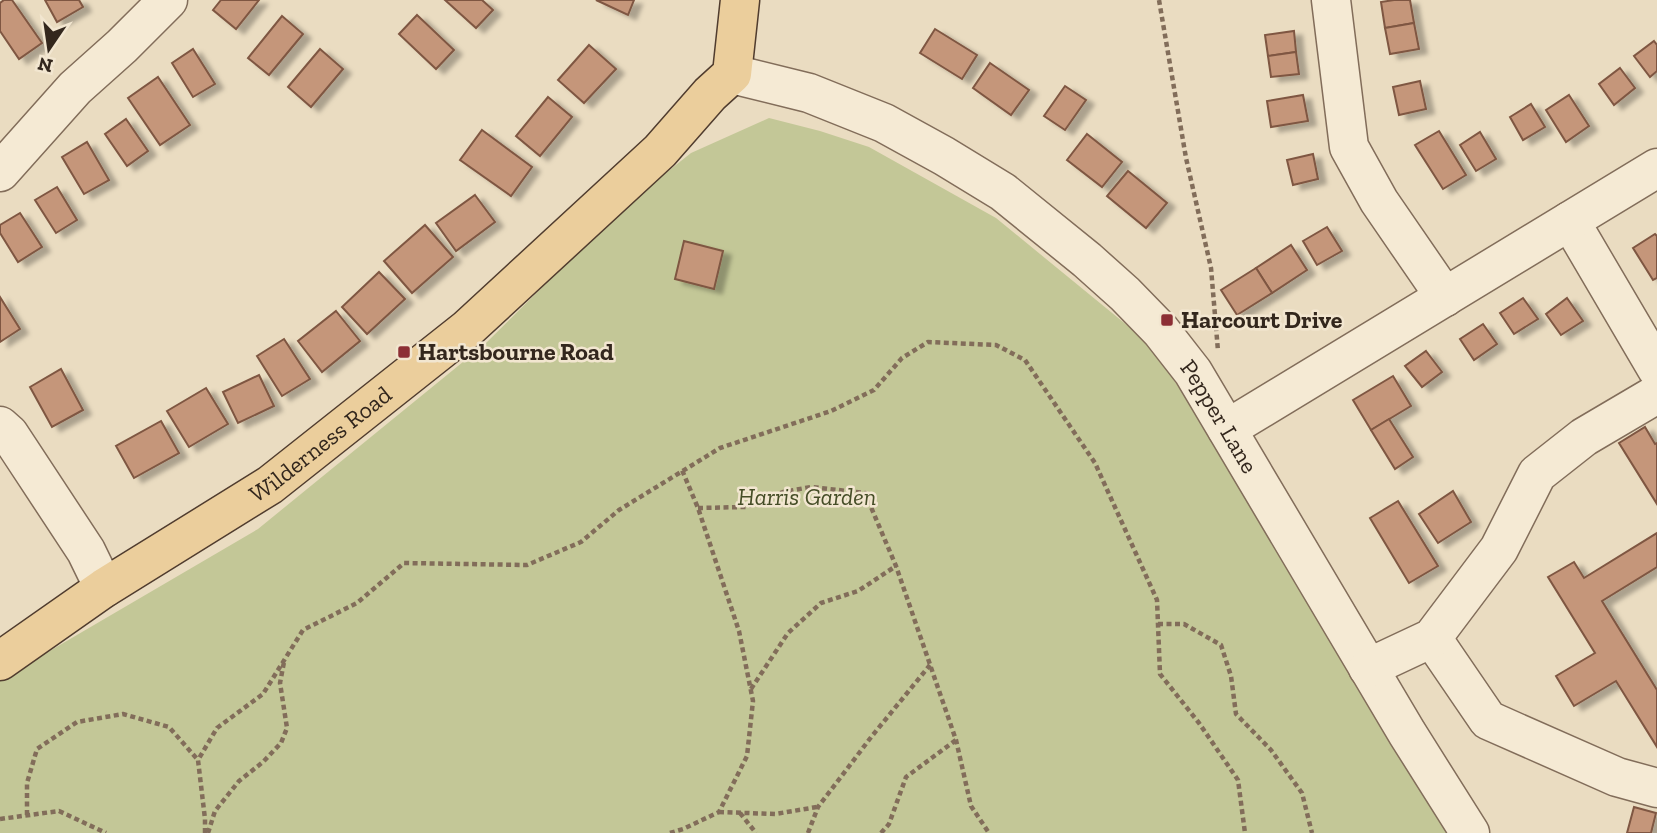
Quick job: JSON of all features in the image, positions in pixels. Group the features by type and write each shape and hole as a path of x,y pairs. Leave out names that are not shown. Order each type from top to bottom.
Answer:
{"main road":[{"path":"732,74 740,0"},
{"name":"Wilderness Road","path":"0,661 104,588 270,485 467,329 660,151 710,94 732,74"}],"street":[{"path":"0,172 75,89 122,47 168,0"},
{"path":"1331,0 1349,147 1379,201 1445,297"},
{"name":"Pepper Lane","path":"732,74 809,93 884,122 1003,191 1106,277 1161,331 1193,372 1368,668 1470,833"},
{"path":"1227,429 1657,168"},
{"path":"1570,221 1657,369"},
{"path":"1368,668 1432,638 1499,549 1537,474 1584,437 1657,394"},
{"path":"0,426 9,434 86,551 104,588"},
{"path":"1432,638 1489,720 1617,776 1657,788"}],"path":[{"path":"1159,0 1186,158 1211,268 1219,362"},
{"path":"198,760 217,728 263,694 303,630 357,603 404,563 527,565 581,542 619,510 720,448 831,411 874,390 902,358 928,342 996,345 1025,360 1095,463 1157,600 1160,674 1199,723 1238,780 1245,833"},
{"path":"682,470 698,508 738,631 753,702 747,757 719,812"},
{"path":"698,508 746,507 783,492 811,486 865,493 896,566 956,740 971,806 989,833"},
{"path":"751,690 788,633 821,603 858,591 896,566"},
{"path":"1158,624 1184,624 1222,645 1231,676 1236,714 1271,750 1302,793 1312,833"},
{"path":"206,833 215,811 239,781 282,743 288,728 280,684 285,658"},
{"path":"808,833 818,807 930,665"},
{"path":"27,815 27,783 37,749 77,722 122,714 169,727 198,760 206,833"},
{"path":"881,833 889,824 906,777 956,740"},
{"path":"670,833 719,812 775,814 818,807"},
{"path":"0,819 59,811 106,833"},
{"path":"740,813 757,833"}],"green space":[{"name":"Harris Garden","path":"769,118 869,147 996,218 1150,344 1209,433 1451,833 0,833 0,680 258,529 485,344 623,207 691,153"}],"building":[{"path":"12,0 42,43 19,59 0,31 0,3"},
{"path":"45,0 79,0 83,7 57,22"},
{"path":"221,0 259,0 236,29 213,10"},
{"path":"445,0 482,0 493,10 476,28"},
{"path":"596,0 634,0 628,15"},
{"path":"1410,0 1414,23 1385,28 1381,2"},
{"path":"417,15 454,50 436,69 399,34"},
{"path":"282,16 303,34 269,75 248,58"},
{"path":"1414,23 1419,49 1390,54 1385,28"},
{"path":"935,29 977,55 962,79 920,53"},
{"path":"1294,31 1296,52 1268,56 1265,35"},
{"path":"1654,41 1657,45 1657,71 1650,77 1634,56"},
{"path":"589,45 616,69 584,103 558,80"},
{"path":"193,49 215,84 193,97 172,63"},
{"path":"320,49 343,69 311,107 288,87"},
{"path":"1296,52 1299,74 1271,77 1268,56"},
{"path":"990,63 1029,90 1011,115 973,88"},
{"path":"1620,68 1635,88 1614,105 1599,84"},
{"path":"158,77 190,125 160,145 128,98"},
{"path":"1420,81 1426,109 1399,115 1393,87"},
{"path":"1065,86 1086,100 1065,130 1044,116"},
{"path":"1303,95 1308,121 1271,127 1267,101"},
{"path":"1569,95 1589,126 1566,142 1546,110"},
{"path":"548,97 572,117 540,156 516,136"},
{"path":"1531,104 1545,127 1523,140 1510,117"},
{"path":"126,119 148,151 127,166 105,134"},
{"path":"482,130 532,167 511,196 460,160"},
{"path":"1439,131 1466,175 1443,189 1415,145"},
{"path":"1480,132 1496,159 1476,171 1460,145"},
{"path":"1087,134 1122,162 1102,187 1067,160"},
{"path":"87,142 109,180 84,194 62,157"},
{"path":"1313,154 1318,179 1293,185 1287,160"},
{"path":"1128,171 1167,203 1146,228 1107,196"},
{"path":"57,187 77,220 56,233 35,200"},
{"path":"475,195 495,222 456,251 436,223"},
{"path":"20,213 42,247 18,262 0,233 0,225"},
{"path":"425,225 453,257 412,293 384,261"},
{"path":"1327,227 1342,251 1317,265 1303,241"},
{"path":"1655,234 1657,278 1653,280 1633,248"},
{"path":"684,241 723,251 714,289 675,279"},
{"path":"1291,245 1307,270 1272,293 1256,268"},
{"path":"1256,268 1272,293 1237,315 1221,290"},
{"path":"379,272 405,299 367,334 342,307"},
{"path":"0,297 20,329 0,342"},
{"path":"1523,298 1538,319 1514,334 1500,313"},
{"path":"1567,298 1583,321 1561,335 1546,314"},
{"path":"336,311 360,341 322,372 298,341"},
{"path":"1483,324 1497,344 1474,360 1460,339"},
{"path":"284,339 310,379 282,396 257,356"},
{"path":"1426,351 1442,372 1422,387 1405,366"},
{"path":"61,369 83,410 52,427 30,387"},
{"path":"259,375 274,406 238,423 223,392"},
{"path":"1393,376 1411,406 1371,430 1353,400"},
{"path":"206,388 228,424 189,447 167,411"},
{"path":"1389,419 1413,457 1395,469 1371,430"},
{"path":"161,421 179,453 134,478 116,446"},
{"path":"1645,427 1655,444 1657,443 1657,504 1619,443"},
{"path":"1453,491 1471,522 1438,543 1419,514"},
{"path":"1398,501 1438,566 1409,583 1370,518"},
{"path":"1657,533 1657,567 1602,601 1657,690 1657,747 1616,681 1574,706 1556,676 1595,653 1548,577 1574,562 1584,578"},
{"path":"1634,807 1656,813 1651,833 1627,833"}],"place":[{"name":"Harcourt Drive","path":"1167,320"},
{"name":"Hartsbourne Road","path":"404,352"}]}
